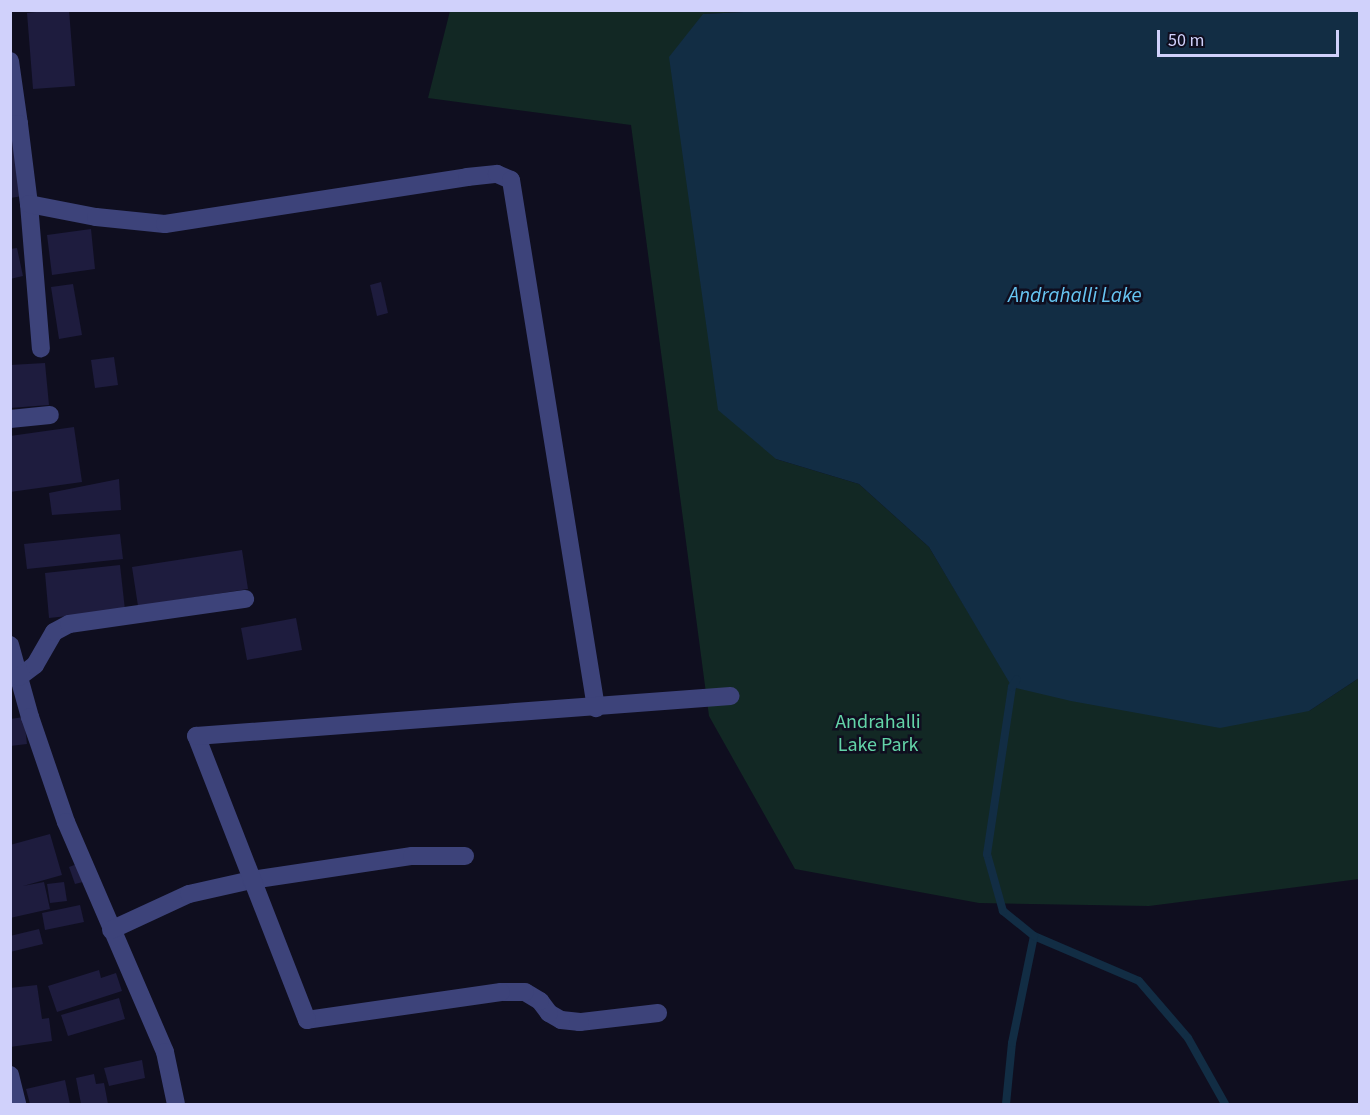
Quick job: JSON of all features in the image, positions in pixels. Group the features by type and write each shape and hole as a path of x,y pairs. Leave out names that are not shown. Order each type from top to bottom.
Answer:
{"street":[{"path":"10,61 15,124 29,204 41,349"},
{"path":"29,204 96,217 165,225 467,177 497,174 512,180 596,708"},
{"path":"10,419 50,415"},
{"path":"19,677 35,665 54,632 69,624 245,599"},
{"path":"10,645 66,822 165,1052 176,1104"},
{"path":"658,1013 580,1022 561,1020 549,1013 540,1001 525,992 501,992 307,1020 196,736 596,708 731,696"},
{"path":"111,930 189,894 251,880 412,856 465,856"},
{"path":"10,1075 17,1104"}],"green space":[{"name":"Andrahalli Lake Park","path":"450,11 764,11 703,14 776,459 859,484 929,547 1013,687 1309,711 1359,678 1359,879 1149,906 979,903 795,869 709,716 631,125 428,98"}],"water":[{"name":"Andrahalli Lake","path":"764,11 1359,11 1359,678 1309,711 1220,728 1071,701 1012,687 929,547 859,484 776,459 718,410 669,57 703,14"}],"building":[{"path":"69,10 75,86 33,89 27,13"},
{"path":"14,138 23,196 10,198 10,139"},
{"path":"91,229 95,269 52,275 47,235"},
{"path":"17,248 23,276 10,279 10,249"},
{"path":"381,282 388,313 377,316 370,285"},
{"path":"73,284 82,335 59,339 51,287"},
{"path":"114,357 118,385 95,388 91,360"},
{"path":"45,363 49,405 10,408 10,365"},
{"path":"74,427 82,482 10,492 10,436"},
{"path":"119,479 121,510 52,515 49,493"},
{"path":"120,534 123,559 27,569 24,544"},
{"path":"242,550 248,589 138,606 132,567"},
{"path":"120,565 125,610 49,618 45,573"},
{"path":"296,618 302,650 247,660 241,628"},
{"path":"24,717 27,744 10,746 10,719"},
{"path":"50,834 62,875 23,886 44,882 50,909 10,918 10,845"},
{"path":"77,864 83,882 75,884 69,867"},
{"path":"64,882 67,901 50,903 47,884"},
{"path":"80,905 84,922 45,930 42,913"},
{"path":"39,929 43,944 10,952 10,936"},
{"path":"99,970 101,978 116,973 122,991 57,1012 48,986"},
{"path":"37,985 42,1019 49,1018 52,1041 10,1047 10,988"},
{"path":"119,998 125,1019 68,1036 61,1015"},
{"path":"142,1060 145,1078 109,1086 104,1068"},
{"path":"94,1074 96,1084 104,1083 108,1104 81,1104 76,1078"},
{"path":"65,1080 70,1104 30,1104 26,1089"}],"waterway":[{"path":"1006,1104 1012,1043 1034,936 1003,911 987,854 1012,687 1017,679"},
{"path":"1034,936 1139,981 1188,1038 1225,1104"}]}
